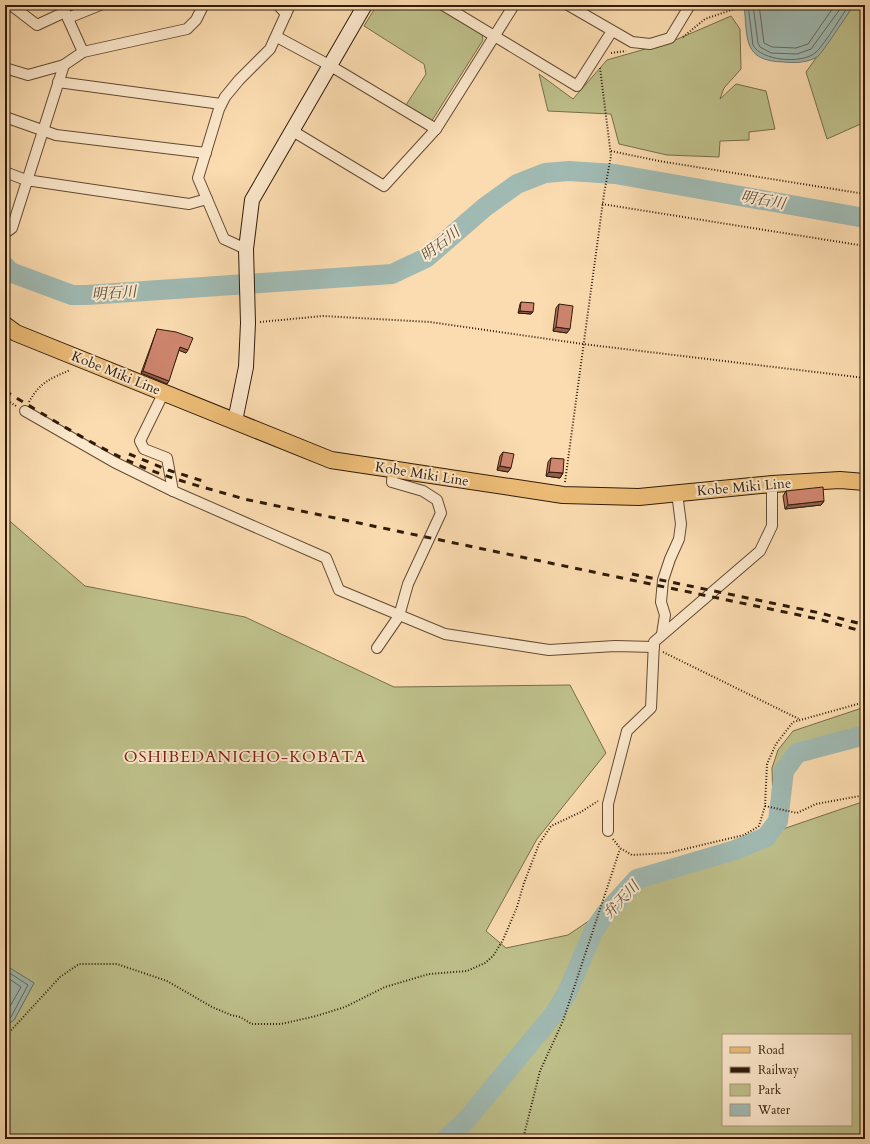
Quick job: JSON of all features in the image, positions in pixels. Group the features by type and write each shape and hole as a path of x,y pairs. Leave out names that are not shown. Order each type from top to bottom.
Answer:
{"main road":[{"name":"Kobe Miki Line","path":"5,325 16,333 331,460 563,495 639,497 772,484 840,480 865,482"}],"street":[{"path":"11,5 37,25 65,12 83,52"},
{"path":"68,18 100,5"},
{"path":"5,68 28,75 64,65 83,52 187,29 196,20 202,8 201,5"},
{"path":"246,249 224,239 198,178 221,104 239,80 270,49 277,37 288,9 278,5"},
{"path":"235,421 246,367 248,323 246,249 252,200 291,130 365,5"},
{"path":"443,5 577,86 612,31"},
{"path":"291,130 384,186 436,129 514,5"},
{"path":"568,5 632,42 650,44 670,38 690,5"},
{"path":"277,37 436,129"},
{"path":"5,233 12,228 26,180 64,65"},
{"path":"58,82 221,104"},
{"path":"5,117 43,129 56,135 206,153"},
{"path":"5,172 26,180 189,204 207,199"},
{"path":"164,392 140,441 144,449 167,458 173,491"},
{"path":"25,411 114,462 173,491 326,558 339,590 399,616 446,634 549,650 615,646 654,647"},
{"path":"377,648 399,616 408,584 442,512 437,500 423,491 392,482 393,470"},
{"path":"608,831 608,804 627,731 650,708 654,642 760,551 772,526 772,484"},
{"path":"662,634 665,614 660,602 663,580 679,539 681,524 677,493"}],"path":[{"path":"563,495 602,204 611,156 607,124"},
{"path":"611,151 659,161 865,194"},
{"path":"602,204 865,246"},
{"path":"248,323 323,316 423,321 583,344 865,378"},
{"path":"5,399 25,411 34,391 45,381 73,368 78,358"},
{"path":"654,647 800,720"},
{"path":"608,831 620,848 632,855 668,853 744,835 759,826 765,806 768,764 776,744 793,722 865,702"},
{"path":"765,806 797,813 816,804 865,795"},
{"path":"5,1037 60,977 79,964 117,964 167,980 212,1008 240,1017 252,1024 281,1024 316,1016 345,1007 392,985 429,974 467,972 485,963 493,956 503,940 517,907 524,883 539,844 551,826 611,796"},
{"path":"523,1139 540,1071 563,1021 620,848"}],"green space":[{"path":"377,5 437,5 482,34 483,40 431,122 406,105 426,74 424,64 364,26"},
{"path":"854,5 865,5 865,122 827,139 806,72"},
{"path":"731,16 740,29 741,69 724,88 720,99 736,84 766,91 775,129 749,132 749,140 720,141 719,157 667,155 619,144 611,114 548,111 539,74 573,99 607,60 673,41"},
{"path":"5,517 85,586 245,617 394,687 570,685 606,753 537,839 486,931 506,948 568,935 666,869 862,802 865,803 865,1139 5,1139 5,1026 14,1020 34,983 5,965"},
{"path":"865,707 865,728 817,741 794,752 786,760 780,774 778,804 773,804 772,768 778,750 793,731"}],"water":[{"path":"744,5 854,5 817,57 800,62 792,62 770,61 754,52 747,38"},
{"path":"5,965 34,983 14,1020 5,1026"}],"building":[{"path":"521,302 534,303 533,312 520,311"},
{"path":"559,304 573,306 570,329 556,327"},
{"path":"157,329 176,332 193,338 188,350 180,347 169,381 143,371"},
{"path":"503,452 514,454 511,468 500,466"},
{"path":"551,458 564,459 563,473 549,472"},
{"path":"823,487 824,501 788,505 786,491"}],"waterway":[{"name":"明石川","path":"5,266 10,272 72,295 392,274 426,258 485,207 517,184 545,173 569,171 615,174 865,218"},
{"name":"弁天川","path":"446,1139 468,1118 554,1014 567,993 594,930 606,913 637,879 735,850 766,837 778,821 784,771 797,753 865,735"}],"railway":[{"path":"5,391 74,432 127,460 169,477 194,485 244,499 818,619 865,632"},
{"path":"129,454 168,470 206,482"},
{"path":"632,574 820,613 865,625"}],"district":[{"name":"OSHIBEDANICHO-KOBATA","path":"245,757"}]}
